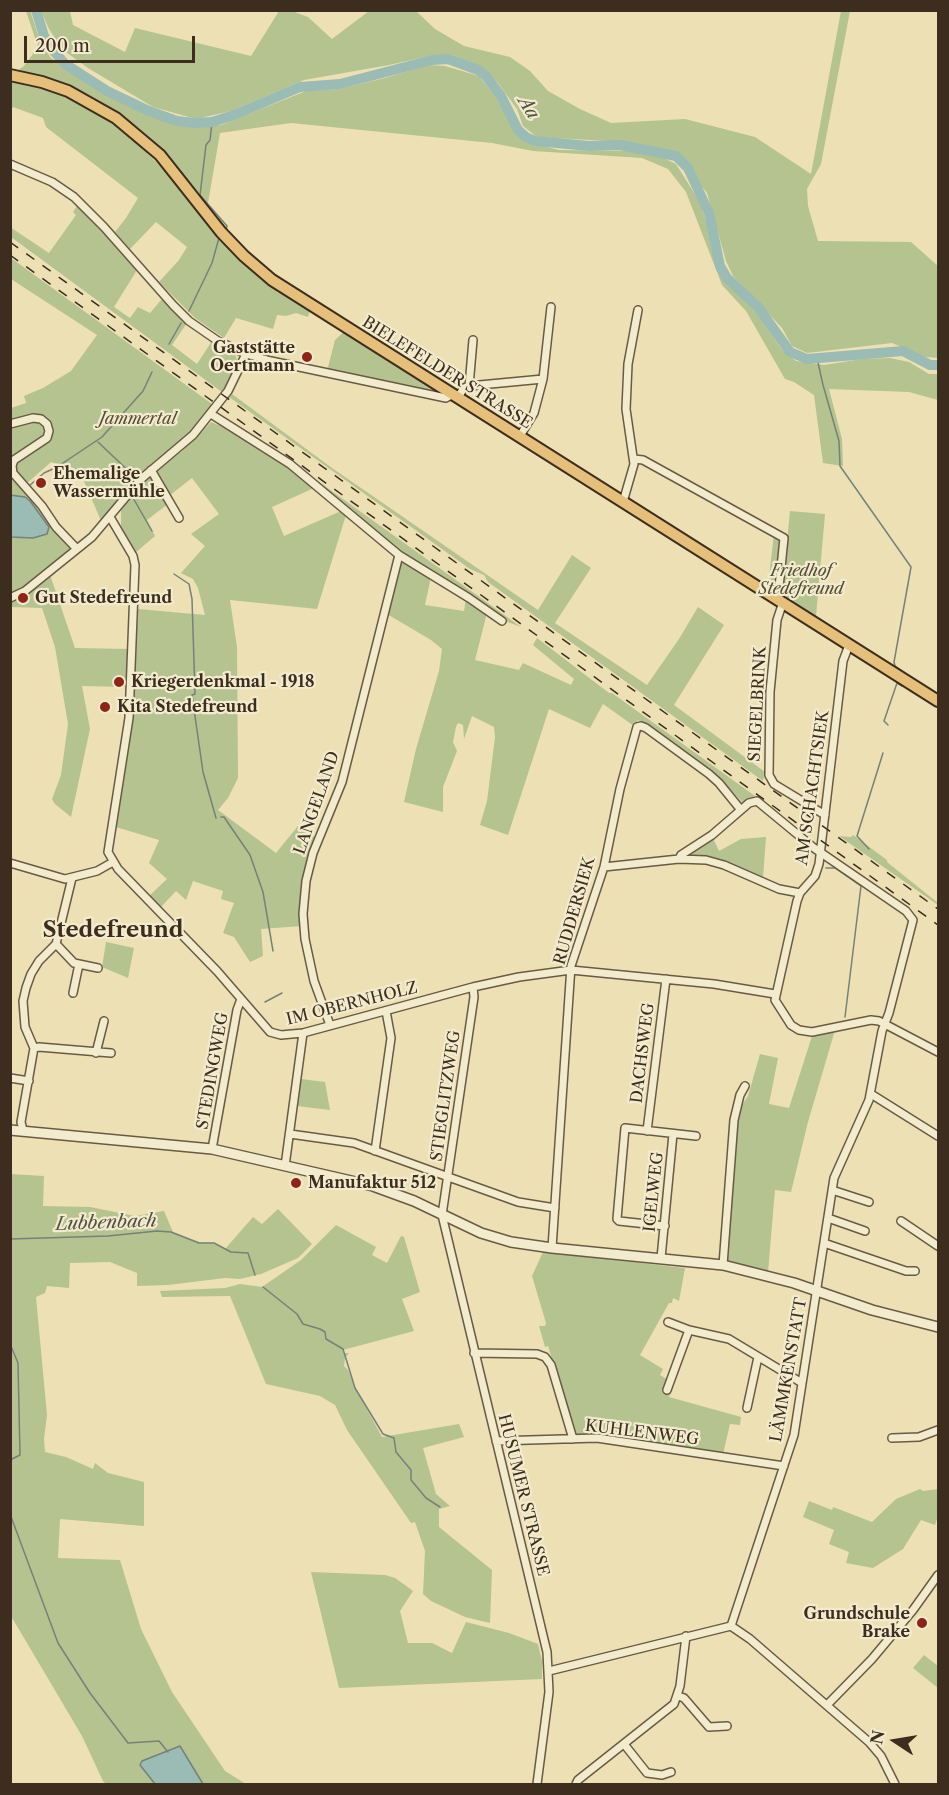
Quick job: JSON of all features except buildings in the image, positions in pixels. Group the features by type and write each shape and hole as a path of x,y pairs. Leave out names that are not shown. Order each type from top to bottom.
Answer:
{"main road":[{"name":"BIELEFELDER STRASSE","path":"10,75 68,91 116,118 132,130 160,155 221,232 256,267 288,291 939,701"}],"street":[{"path":"10,164 52,182 74,197 105,227 189,321 205,333 246,354 299,368 446,398 455,396 469,386 543,379"},
{"path":"520,436 534,413 543,379 551,307"},
{"path":"623,502 634,459 626,414 626,400 628,364 638,310"},
{"path":"469,386 473,340"},
{"path":"10,598 25,591 77,549 110,518 133,488 151,470 176,452 211,414 228,391 246,354"},
{"path":"211,414 290,464 399,555 469,597 502,621"},
{"path":"10,423 33,418 42,419 47,424 49,431 47,438 18,457 13,463 13,473 42,506 56,527 77,549"},
{"name":"SIEGELBRINK","path":"634,459 643,460 784,538 773,658 768,741 769,775 774,784 825,814"},
{"path":"151,470 179,518"},
{"path":"10,862 65,879 97,871 113,862 108,852 129,718 135,565 133,556 110,518"},
{"name":"LANGELAND","path":"330,1026 314,981 305,939 303,914 306,881 313,853 342,782 399,555"},
{"name":"AM SCHACHTSIEK","path":"775,997 800,893 815,876 821,852 843,661 849,645"},
{"name":"RUDDERSIEK","path":"552,1245 571,970 604,867 635,731 639,726 646,728 709,774 741,810"},
{"path":"679,859 681,855 712,835 753,801 761,803 821,852"},
{"name":"LÄMMKENSTATT","path":"730,1626 795,1430 837,1168 871,1094 884,1025 913,920 906,911 821,852"},
{"path":"604,867 679,859 716,862 770,886 800,893"},
{"name":"IM OBERNHOLZ","path":"113,862 218,971 270,1032 281,1035 303,1033 473,987 519,977 571,970 714,984 775,997"},
{"path":"23,1130 21,1122 34,1048 25,1027 23,1001 31,974 39,961 56,944 72,878"},
{"path":"56,944 74,963 99,968"},
{"path":"73,993 79,964"},
{"name":"DACHSWEG","path":"646,1131 666,979"},
{"name":"STIEGLITZWEG","path":"442,1212 474,997 473,987"},
{"path":"775,997 795,1029 812,1032 871,1020 939,1052"},
{"name":"STEDINGWEG","path":"212,1149 237,1010 241,999"},
{"path":"375,1150 392,1038 386,1011"},
{"path":"96,1053 104,1021"},
{"path":"285,1166 303,1033"},
{"path":"34,1048 111,1053"},
{"path":"10,1078 28,1081"},
{"path":"723,1262 734,1120 740,1095 745,1086"},
{"path":"871,1094 939,1136"},
{"path":"665,1226 617,1219 625,1128 696,1136"},
{"path":"10,1130 212,1149 373,1186 442,1212 493,1237 521,1244 723,1262 817,1290 872,1310 939,1327"},
{"path":"290,1134 340,1140 375,1150 528,1204 555,1208"},
{"name":"IGELWEG","path":"661,1255 674,1134"},
{"path":"832,1190 869,1202"},
{"name":"HUSUMER STRASSE","path":"442,1212 545,1642 549,1692 537,1785"},
{"path":"828,1218 865,1231"},
{"path":"901,1221 939,1246"},
{"path":"824,1243 886,1265 915,1271"},
{"path":"668,1322 690,1330 729,1339 802,1383"},
{"path":"668,1389 690,1330"},
{"path":"474,1353 537,1354 545,1357 550,1365 573,1439"},
{"path":"747,1408 758,1357"},
{"path":"892,1438 919,1437 939,1430"},
{"name":"KUHLENWEG","path":"496,1441 607,1439 784,1466"},
{"path":"827,1705 872,1659 939,1575"},
{"path":"549,1671 730,1626 750,1639 875,1748 895,1785"},
{"path":"576,1785 578,1780 674,1704 678,1696 686,1636"},
{"path":"678,1696 684,1698 709,1727 727,1726"},
{"path":"624,1744 646,1773 662,1775 671,1772"}],"green space":[{"path":"30,10 38,35 50,57 69,72 113,98 148,115 196,127 221,125 306,91 339,89 429,65 445,66 479,76 496,97 515,132 530,143 559,150 633,151 664,158 676,164 701,204 721,275 754,309 782,350 796,361 824,365 862,359 890,358 909,362 929,374 938,374 938,400 909,392 829,389 842,439 843,466 823,463 814,395 785,379 746,311 722,285 686,192 668,169 642,158 533,151 492,143 291,123 220,133 208,203 170,160 132,123 89,95 63,84 16,72 24,66 38,47 26,11"},
{"path":"41,11 70,11 73,25 125,52 135,28 251,56 279,11 292,11 308,17 332,39 369,11 416,11 435,29 464,46 510,57 530,71 548,91 611,123 685,119 755,137 811,174 841,11 850,11 821,164 807,189 808,206 818,241 911,242 938,266 938,358 925,357 892,343 807,353 792,346 782,328 733,276 726,261 707,193 674,151 625,142 537,137 523,126 517,109 485,69 452,55 434,55 304,80 231,111 196,119 153,107 88,68 63,50 49,29"},
{"path":"11,79 37,84 80,100 117,125 168,173 246,263 280,292 310,310 308,317 296,313 286,316 277,315 273,329 236,318 224,338 195,318 159,282 179,260 187,247 156,222 130,249 115,232 138,198 46,127 43,118 13,107 11,110"},
{"path":"77,206 104,229 137,270 114,307 130,318 138,307 150,313 162,299 187,323 172,345 197,364 212,341 234,353 238,361 237,366 222,392 11,237 10,227 49,253 76,215 73,212"},
{"name":"Jammertal","path":"11,258 212,404 211,412 102,523 83,479 72,468 51,462 26,484 19,485 42,512 54,531 72,548 48,569 75,648 129,649 125,687 82,686 90,729 71,817 52,799 61,775 68,724 55,647 42,608 11,607 11,408 26,403 24,396 43,388 71,371 97,335 11,279"},
{"path":"345,331 443,392 442,395 327,371 335,340"},
{"path":"232,394 332,468 538,610 572,555 591,568 555,623 647,685 698,607 724,625 674,705 765,772 763,781 488,582 484,575 470,569 229,397"},
{"path":"211,422 238,433 290,466 314,488 272,507 284,536 341,511 346,515 317,609 230,600 237,647 238,778 228,798 218,810 276,853 298,826 316,838 304,875 302,926 261,929 263,956 250,962 234,937 223,933 234,903 221,899 223,891 193,881 186,900 176,891 160,908 149,896 167,879 149,863 159,840 116,827 131,732 138,609 205,615 198,588 193,579 181,573 205,546 191,534 219,514 192,478 169,496 168,504 147,520 155,536 135,553 121,526 121,510 147,479 181,452"},
{"path":"294,464 521,627 505,621 411,561"},
{"name":"Friedhof Stedefreund","path":"790,511 825,514 816,616 782,595"},
{"path":"774,534 781,538 777,585 774,590 768,586"},
{"path":"402,561 431,577 425,605 464,611 466,598 487,613 475,660 519,670 523,663 571,685 574,679 533,645 537,638 609,693 755,796 744,804 722,780 638,720 634,726 603,704 590,728 549,709 508,835 480,825 487,801 495,737 494,727 472,716 464,739 463,725 458,723 456,727 453,742 457,751 443,787 443,812 404,802 416,749 439,671 442,649 387,614"},
{"path":"853,835 887,860 938,905 839,836 851,837"},
{"path":"766,837 763,878 719,860 694,857 690,852 713,838 719,851 741,839"},
{"path":"106,942 134,948 128,978 102,967"},
{"path":"835,1030 808,1122 791,1192 775,1190 768,1272 730,1263 726,1259 739,1110 748,1096 760,1054 778,1058 769,1104 789,1108 813,1033"},
{"path":"301,1079 325,1082 330,1110 297,1106"},
{"path":"10,1174 44,1176 43,1206 90,1207 135,1216 164,1211 173,1232 225,1249 253,1217 262,1224 278,1209 312,1244 298,1258 261,1274 240,1279 225,1278 168,1285 137,1286 137,1273 110,1262 70,1263 69,1288 47,1286 45,1293 36,1297 47,1415 45,1452 66,1457 93,1469 95,1463 108,1473 144,1482 144,1526 60,1519 58,1558 120,1560 141,1629 172,1692 225,1771 246,1784 106,1784 82,1736 11,1616"},
{"path":"336,1225 376,1247 372,1255 387,1263 401,1236 404,1237 420,1292 402,1299 414,1331 343,1350 344,1353 349,1353 345,1358 344,1366 382,1437 459,1424 464,1437 423,1448 436,1494 450,1506 439,1509 439,1527 492,1570 490,1623 465,1617 431,1601 423,1594 425,1551 415,1522 411,1523 347,1430 335,1405 320,1396 266,1384 230,1296 162,1297 160,1291 225,1288 240,1284 262,1287 301,1260"},
{"path":"543,1252 685,1268 679,1301 673,1298 672,1303 669,1303 640,1355 663,1369 660,1375 668,1380 664,1390 671,1393 669,1397 741,1417 740,1425 730,1424 723,1454 598,1434 578,1434 574,1431 548,1346 545,1347 539,1326 545,1326 546,1323 532,1276"},
{"path":"920,1489 923,1491 938,1489 938,1516 935,1525 921,1520 903,1549 873,1568 846,1563 849,1552 829,1544 834,1530 803,1517 809,1501 832,1510 833,1507 872,1522 896,1499"},
{"path":"311,1572 385,1575 405,1585 413,1591 400,1611 408,1643 432,1643 452,1653 466,1622 509,1633 538,1644 542,1661 542,1679 339,1688"},
{"path":"924,1655 938,1666 938,1688 913,1668"}],"water":[{"path":"10,495 25,497 30,501 49,527 47,534 33,538 11,537"},
{"path":"180,1746 203,1784 155,1784 140,1765 142,1761"}],"waterway":[{"name":"Aa","path":"36,10 44,36 65,64 107,91 149,111 177,121 212,122 300,87 340,84 432,60 448,59 478,70 486,76 501,96 518,130 535,141 589,146 620,145 676,156 688,168 709,213 720,266 727,278 758,307 790,352 807,359 903,351 930,365 938,365"},
{"path":"212,122 210,140 206,145 200,195 227,226 226,230"},
{"path":"189,311 212,263 219,238"},
{"path":"169,344 181,323"},
{"path":"817,358 839,441 840,466 911,567 894,662 895,666 908,675"},
{"path":"29,486 44,473 102,437 143,391 152,372"},
{"path":"98,442 136,478"},
{"path":"142,484 132,496 152,531"},
{"path":"174,574 189,584 192,599 195,694 192,695 203,772 216,818"},
{"path":"888,725 884,721 897,683 902,686"},
{"path":"869,849 857,836 883,753"},
{"path":"221,817 224,817 250,855 263,892 273,951"},
{"path":"826,868 835,868 861,886 845,1017"},
{"path":"265,1002 282,993"},
{"name":"Lubbenbach","path":"10,1239 171,1232 199,1243 214,1243 231,1252 248,1253 255,1275"},
{"name":"Lubbenbach","path":"263,1287 297,1314 303,1324 325,1332 326,1339 343,1349 355,1388 383,1434 394,1438 396,1452 411,1470 411,1480 426,1498 440,1507"},
{"path":"10,1344 18,1363 20,1455 12,1459 10,1464"},
{"path":"10,1514 58,1643 90,1693 128,1743 159,1741 168,1752"}],"railway":[{"path":"10,242 938,909"},
{"path":"10,255 938,925"}],"place":[{"name":"Gaststätte Oertmann","path":"307,357"},
{"name":"Ehemalige Wassermühle","path":"41,483"},
{"name":"Gut Stedefreund","path":"23,598"},
{"name":"Kriegerdenkmal - 1918","path":"119,682"},
{"name":"Kita Stedefreund","path":"105,707"},
{"name":"Manufaktur 512","path":"296,1183"},
{"name":"Grundschule Brake","path":"922,1623"}],"district":[{"name":"Stedefreund","path":"113,931"}]}
